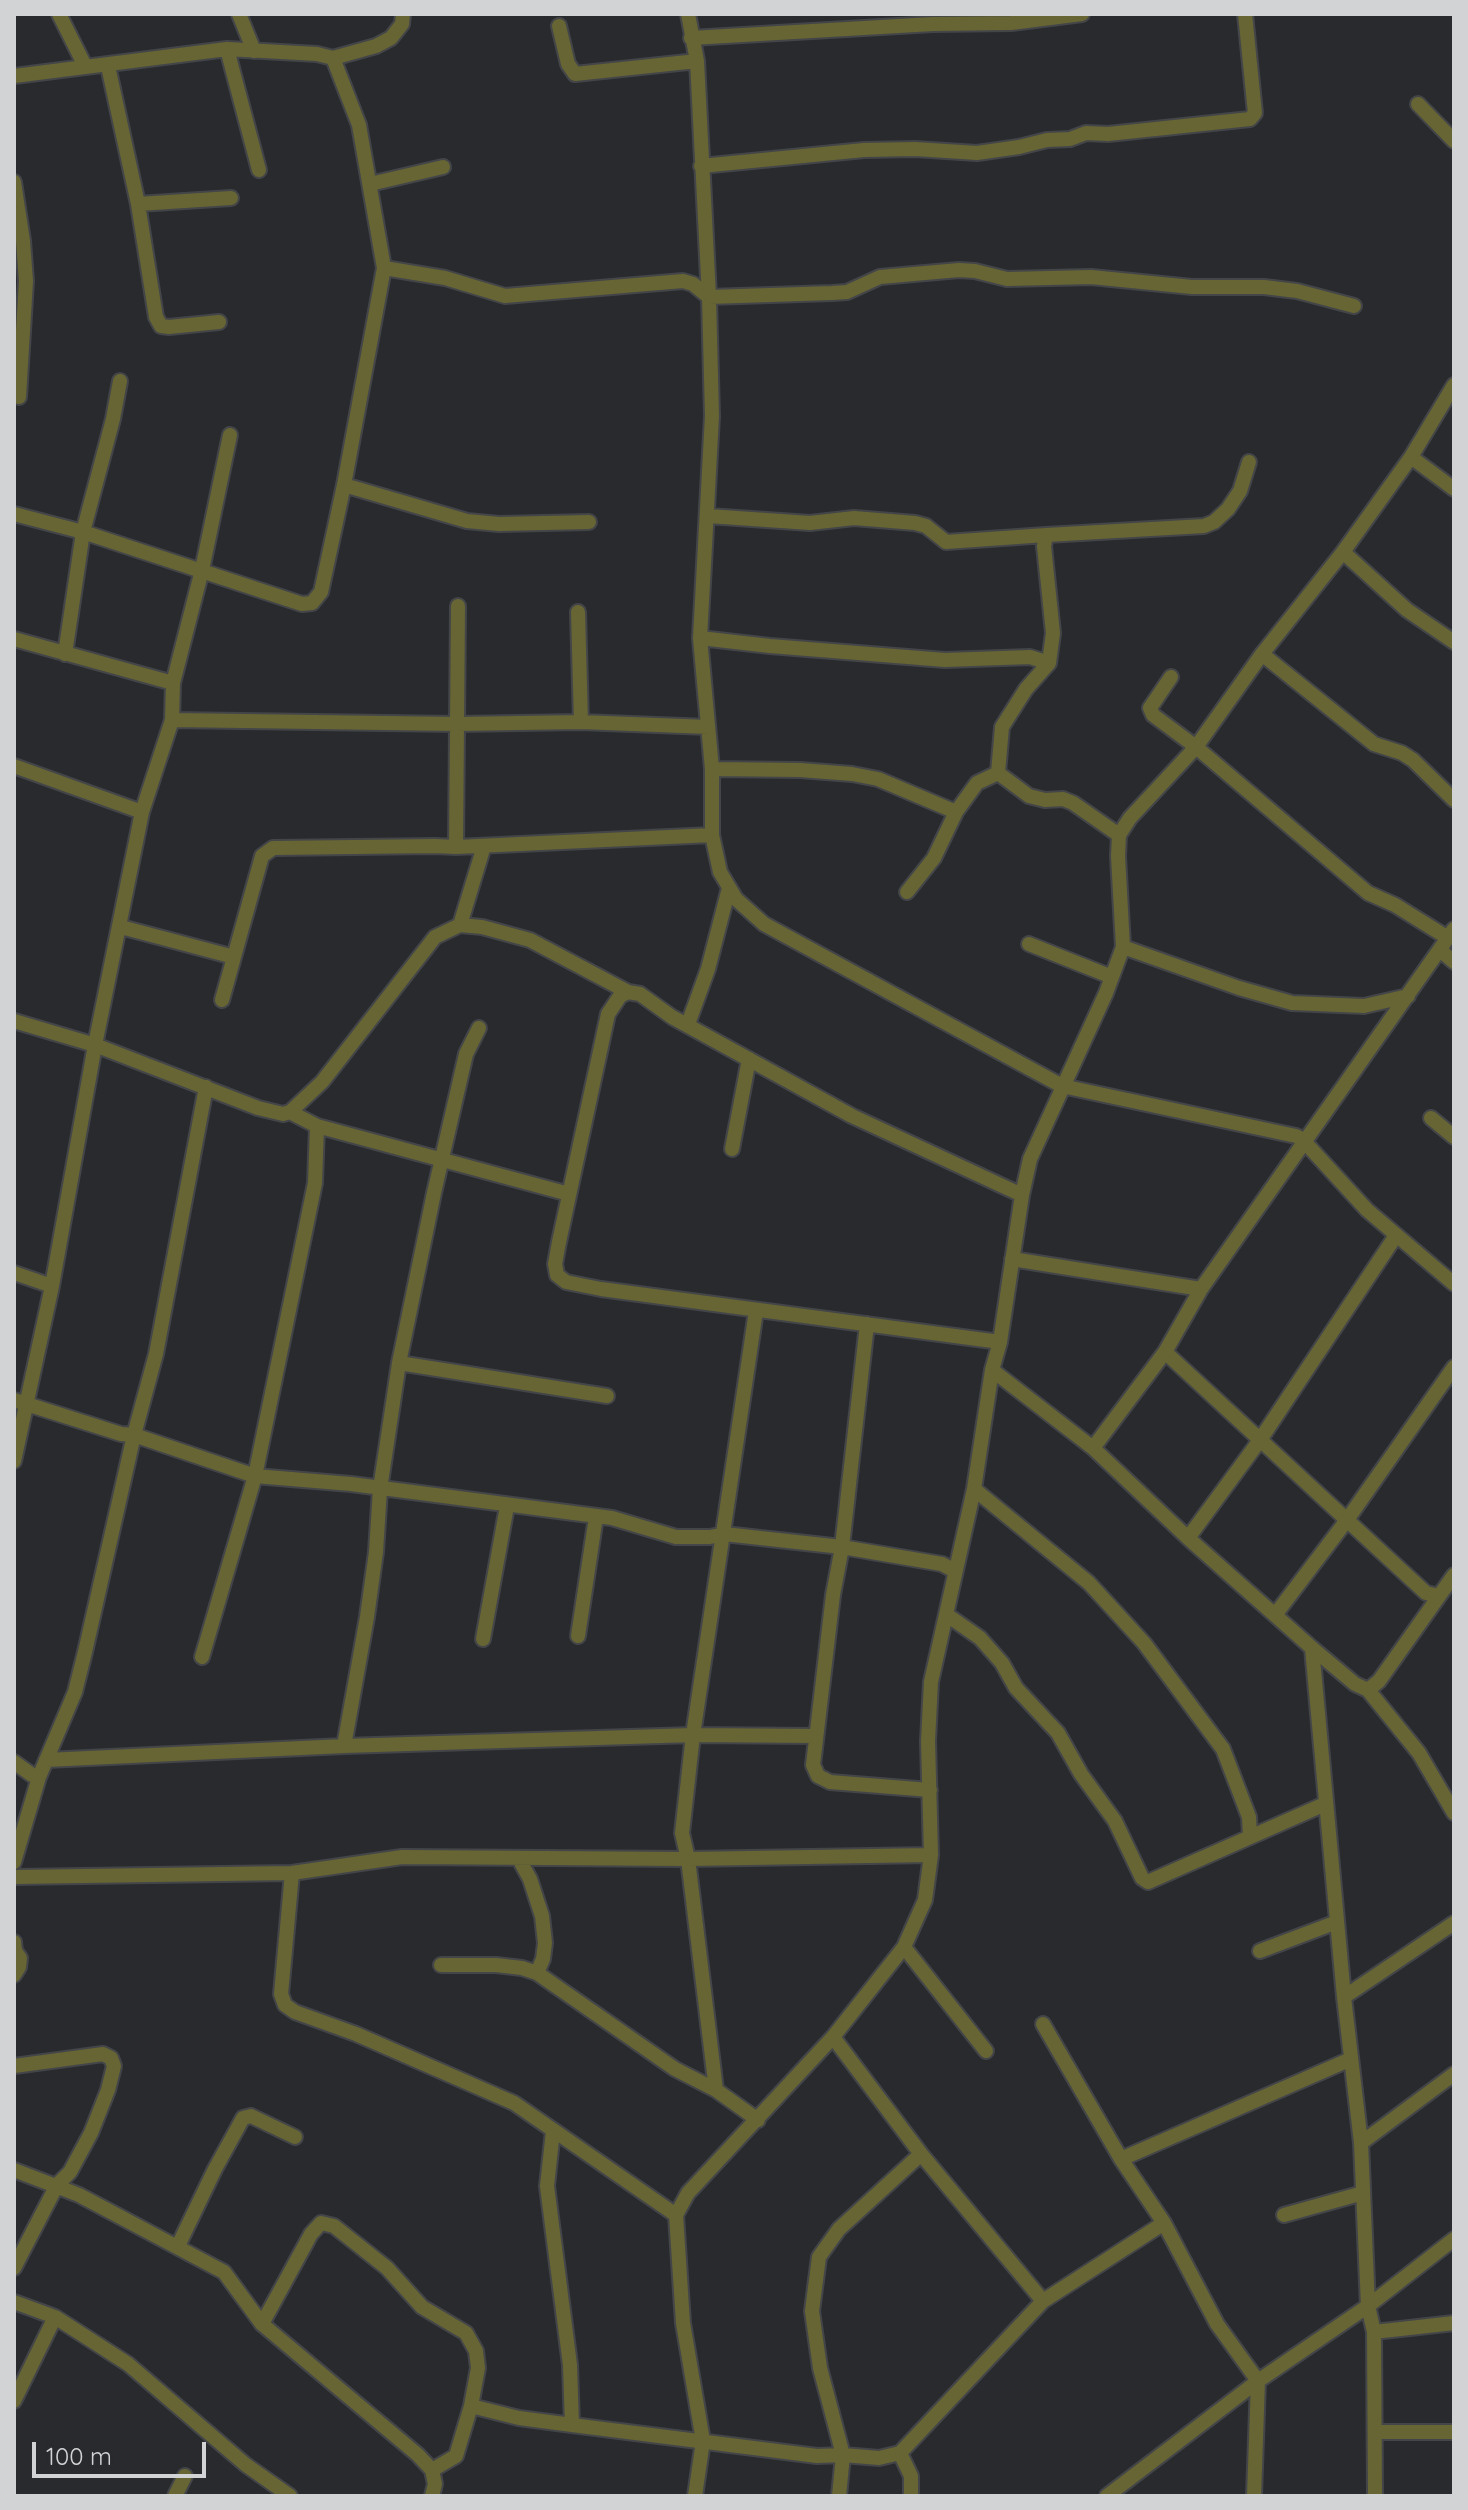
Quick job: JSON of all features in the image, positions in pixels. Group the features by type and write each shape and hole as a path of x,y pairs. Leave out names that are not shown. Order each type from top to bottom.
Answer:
{"street":[{"path":"59,14 85,66"},
{"path":"239,14 254,51"},
{"path":"14,76 227,49 317,54 333,58 376,46 391,38 402,24 403,14"},
{"path":"688,14 697,61 712,416 700,638 712,769 712,835 720,872 729,888 736,899 764,924 1062,1086 1296,1136 1395,1237 1454,1284"},
{"path":"691,38 932,19 1011,23 1082,14"},
{"path":"701,166 864,150 977,153 1047,140 1070,139 1086,133 1108,134 1250,119 1255,113 1245,14"},
{"path":"559,26 568,64 575,74 697,61"},
{"path":"227,49 259,170"},
{"path":"14,514 83,532 302,604 312,603 321,592 384,268 359,125 333,58"},
{"path":"108,66 138,204 153,304 161,326 219,322"},
{"path":"1418,104 1454,141"},
{"path":"370,184 443,167"},
{"path":"14,182 26,281 19,397"},
{"path":"138,204 231,198"},
{"path":"384,268 445,278 505,296 683,281 693,284 709,297 847,292 880,277 959,270 1007,279 1091,277 1192,287 1264,287 1297,291 1354,306"},
{"path":"65,654 83,532 120,381"},
{"path":"695,2496 703,2441 683,2323 676,2215 688,2193 833,2037 904,1947 925,1900 931,1855 928,1741 931,1682 974,1489 1030,1159 1123,947 1119,835 1130,818 1196,747 1262,654 1343,552 1411,457 1454,385"},
{"path":"14,1461 20,1401 52,1286 95,1045 142,812 172,720 173,683 202,570 230,435"},
{"path":"1411,457 1454,489"},
{"path":"708,516 810,523 854,518 915,523 926,526 946,542 1204,526 1214,522 1228,509 1240,491 1249,462"},
{"path":"344,485 467,521 499,524 589,522"},
{"path":"998,773 1002,727 1026,689 1049,663 1053,633 1044,546 1046,535"},
{"path":"1343,552 1407,610 1454,642"},
{"path":"456,847 458,606"},
{"path":"578,612 581,722"},
{"path":"700,638 945,660 1030,657 1049,663"},
{"path":"14,639 173,683"},
{"path":"1262,654 1374,744 1413,760 1454,800"},
{"path":"1171,677 1150,708 1151,713 1196,747 1368,893 1395,905 1447,939 1454,962"},
{"path":"172,720 457,724 581,722 708,727"},
{"path":"14,766 142,812"},
{"path":"712,769 852,774 878,779 956,812"},
{"path":"907,892 934,858 956,812 977,783 998,773"},
{"path":"998,773 1029,796 1073,803 1119,835"},
{"path":"222,1000 262,856 273,848 456,847 712,835"},
{"path":"460,925 484,846"},
{"path":"688,1024 708,969 729,888"},
{"path":"14,1021 95,1045 258,1108 283,1114 290,1112 314,1091 347,1053 435,937 460,925 482,927 530,940 628,992 640,994 672,1017 852,1116 1022,1195"},
{"path":"121,927 234,957"},
{"path":"1093,1448 1165,1352 1201,1289 1447,939"},
{"path":"1029,944 1112,977"},
{"path":"1123,947 1239,988 1292,1003 1364,1006 1408,996"},
{"path":"628,992 620,996 608,1014 555,1264 557,1275 566,1282 601,1289 1000,1342"},
{"path":"344,1746 367,1617 380,1489 399,1363 466,1054 479,1028"},
{"path":"732,1149 749,1059"},
{"path":"14,1862 39,1777 75,1692 134,1435 156,1354 206,1087"},
{"path":"290,1112 317,1126 569,1194"},
{"path":"1431,1118 1454,1137"},
{"path":"202,1657 255,1476 315,1183 317,1126"},
{"path":"1188,1538 1260,1440 1395,1237"},
{"path":"1012,1259 1201,1289"},
{"path":"14,1273 52,1286"},
{"path":"716,2090 688,1859 682,1833 693,1735 756,1311"},
{"path":"867,1324 813,1765 818,1776 830,1782 930,1790"},
{"path":"1165,1352 1426,1593 1439,1596"},
{"path":"399,1363 607,1396"},
{"path":"1275,1615 1347,1520 1454,1367"},
{"path":"992,1370 1093,1448 1312,1648 1355,1684 1368,1690 1419,1753 1454,1813"},
{"path":"20,1401 255,1476 612,1518 676,1537 724,1534 842,1547 919,1559 942,1564 955,1571"},
{"path":"974,1489 1089,1583 1144,1643 1223,1749 1249,1817 1250,1835"},
{"path":"483,1639 507,1506"},
{"path":"578,1636 596,1517"},
{"path":"1368,1690 1379,1681 1454,1575"},
{"path":"947,1615 980,1638 1002,1663 1016,1688 1058,1733 1081,1774 1115,1821 1142,1878 1148,1882 1325,1804"},
{"path":"1312,1648 1344,1997 1361,2143 1368,2306 1374,2332 1375,2496"},
{"path":"46,1760 344,1746 693,1735 816,1736"},
{"path":"14,1762 39,1777"},
{"path":"14,1877 292,1873 402,1857 688,1859 931,1855"},
{"path":"519,1859 530,1879 542,1916 545,1943 537,1973"},
{"path":"292,1873 281,1994 285,2005 295,2012 356,2034 514,2103 676,2215"},
{"path":"1260,1951 1337,1922"},
{"path":"1344,1997 1454,1923"},
{"path":"14,1942 20,1958 14,1975"},
{"path":"904,1947 986,2051"},
{"path":"441,1965 496,1965 537,1973 675,2069 716,2090 758,2120"},
{"path":"1043,2024 1121,2159 1164,2223 1217,2324 1258,2381 1254,2496"},
{"path":"833,2037 921,2154 1043,2301"},
{"path":"14,2066 103,2054 111,2058 114,2066 91,2133 70,2172 57,2185 14,2268"},
{"path":"1121,2159 1351,2059"},
{"path":"1361,2143 1454,2074"},
{"path":"178,2246 243,2118 251,2116 295,2137"},
{"path":"553,2131 547,2186 570,2365 572,2425"},
{"path":"839,2496 843,2455 820,2368 812,2311 819,2257 839,2229 921,2154"},
{"path":"14,2170 57,2185 224,2272 262,2324 432,2470 435,2484 432,2496"},
{"path":"1284,2215 1363,2193"},
{"path":"262,2324 311,2234 321,2223 334,2226 387,2268 422,2307 466,2333 476,2351 478,2368 471,2406 456,2456 432,2470"},
{"path":"471,2406 519,2418 817,2456 879,2458 900,2453 1043,2301 1164,2223"},
{"path":"1107,2496 1258,2381 1368,2306 1454,2239"},
{"path":"14,2302 55,2317 128,2364 246,2465 290,2496"},
{"path":"14,2401 55,2317"},
{"path":"1374,2332 1454,2323"},
{"path":"1375,2432 1454,2432"},
{"path":"900,2453 911,2476 911,2496"},
{"path":"175,2496 185,2476"}]}
